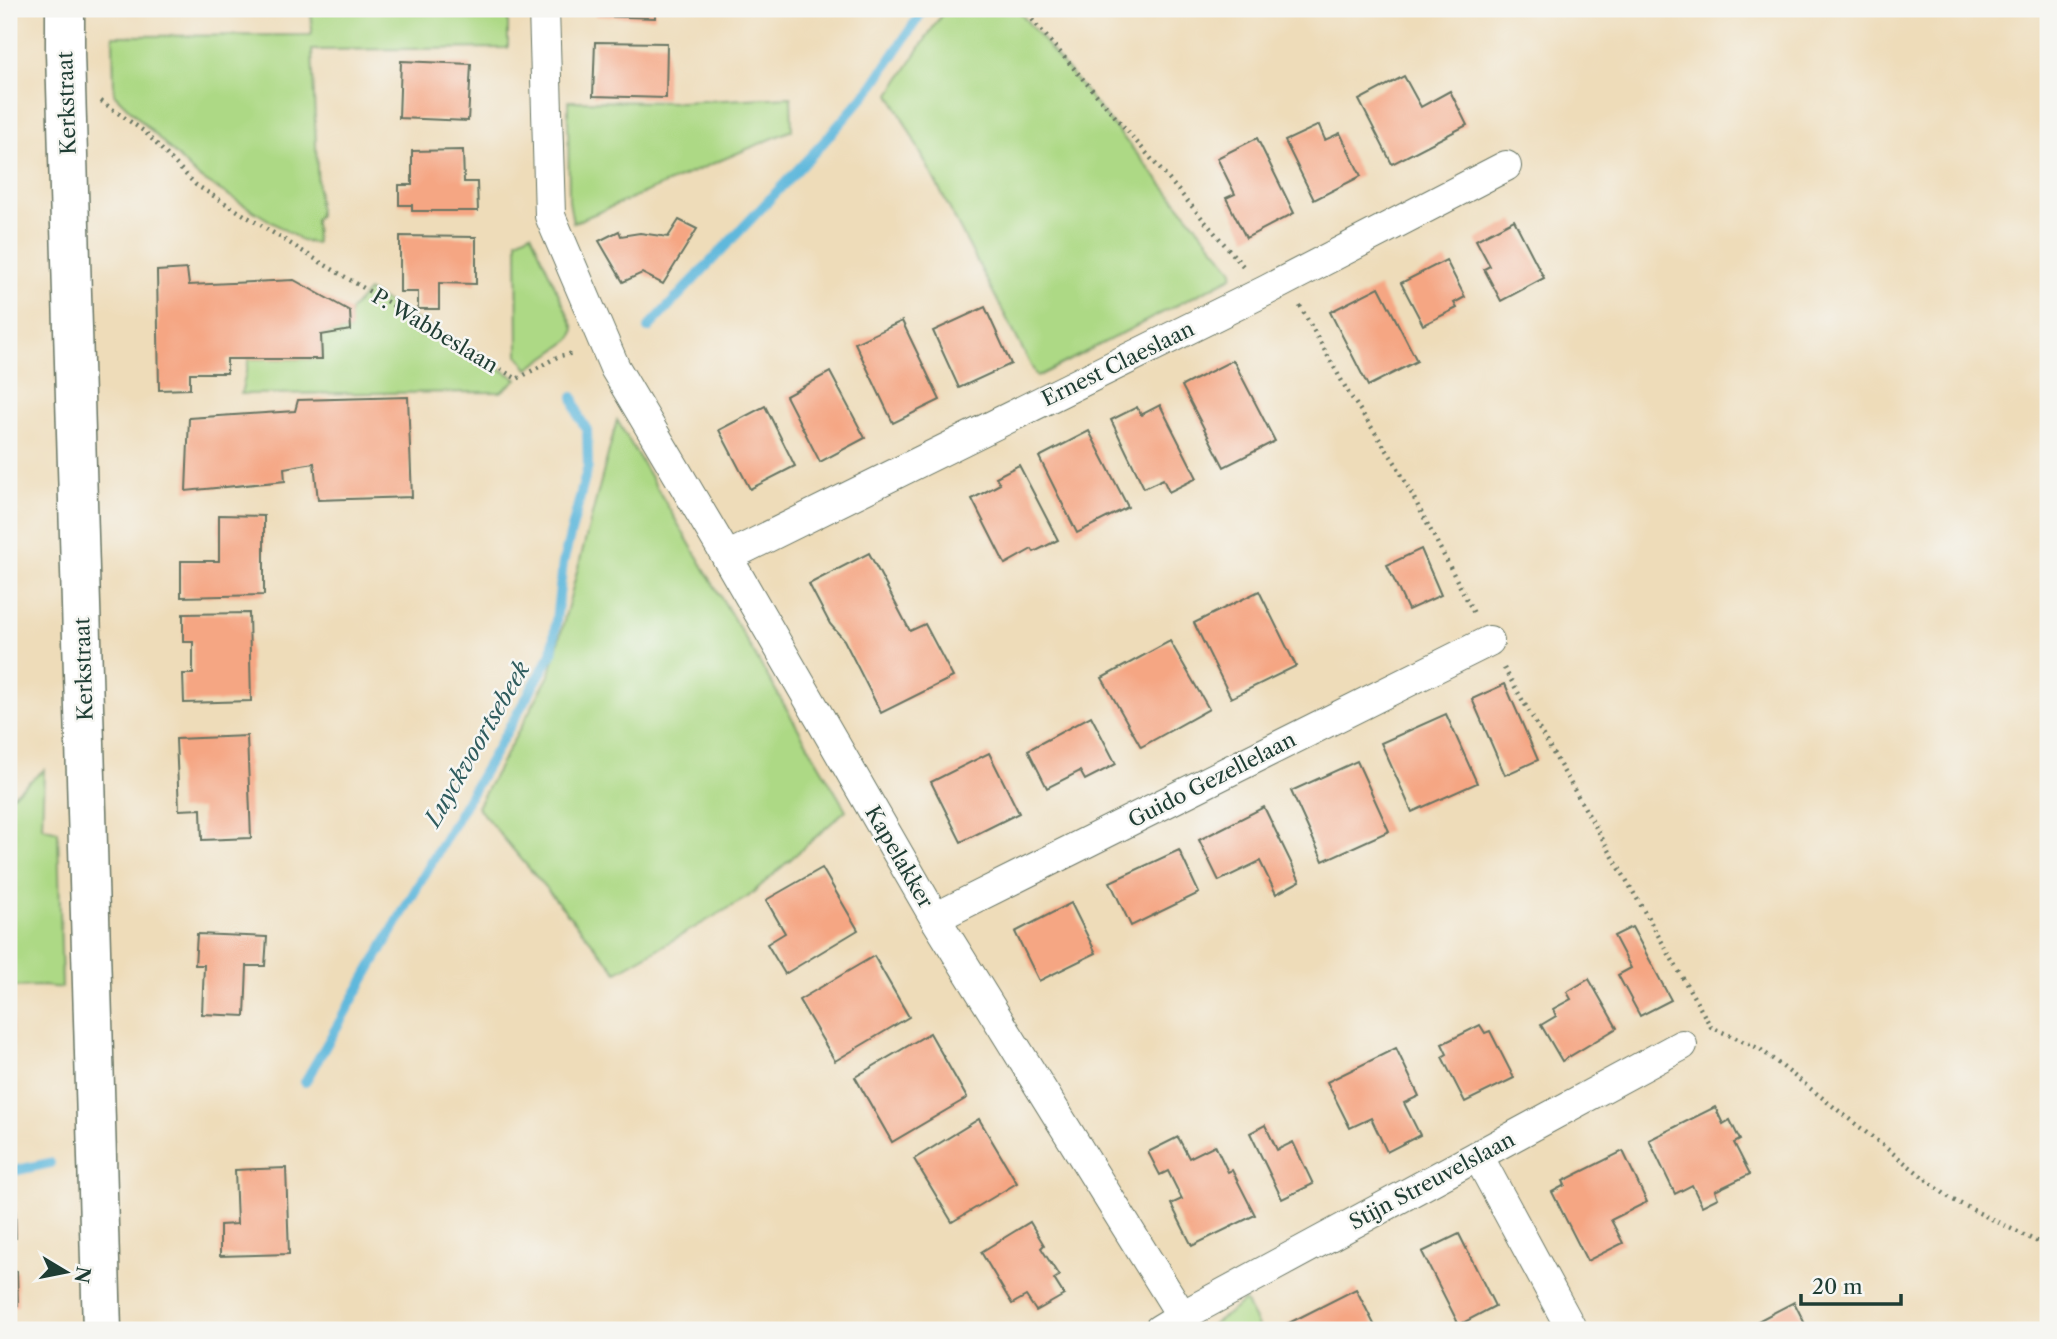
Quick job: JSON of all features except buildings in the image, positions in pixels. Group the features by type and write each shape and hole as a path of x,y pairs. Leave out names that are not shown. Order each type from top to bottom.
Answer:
{"street":[{"name":"Kerkstraat","path":"65,9 102,1330"},
{"path":"544,9 550,216 615,368"},
{"name":"Ernest Claeslaan","path":"727,557 1265,291 1506,166"},
{"name":"Kapelakker","path":"615,368 1171,1323"},
{"name":"Guido Gezellelaan","path":"934,918 1489,642"},
{"name":"Stijn Streuvelslaan","path":"1171,1323 1682,1045"},
{"path":"1478,1156 1572,1330"}],"path":[{"path":"1023,9 1265,291"},
{"name":"P. Wabbeslaan","path":"66,76 145,132 196,185 517,379 559,356 590,350 615,368"},
{"path":"1711,1027 1760,1049 1951,1199 2048,1247"}],"green space":[{"path":"311,9 508,9 508,48 312,50 319,215 315,219 316,244 301,240 197,176 114,94 113,36 311,35"},
{"path":"945,9 1017,9 1233,270 1232,277 1037,377 890,94"},
{"path":"791,97 792,130 573,223 569,201 568,101 680,102"},
{"path":"531,233 574,328 570,340 528,369 518,355 517,240"},
{"path":"368,291 517,379 501,392 241,394 249,359 322,359 321,335 350,330 350,311"},
{"path":"617,420 846,810 748,897 617,972 477,807 550,674"},
{"path":"44,770 42,827 58,831 62,988 9,987 9,798"},
{"path":"1245,1301 1260,1330 1205,1330"}],"waterway":[{"path":"648,328 822,144 871,88 924,9"},
{"name":"Luyckvoortsebeek","path":"305,1082 552,653 563,563 588,466 587,430 579,417 573,397"},
{"path":"9,1172 50,1163"}]}
